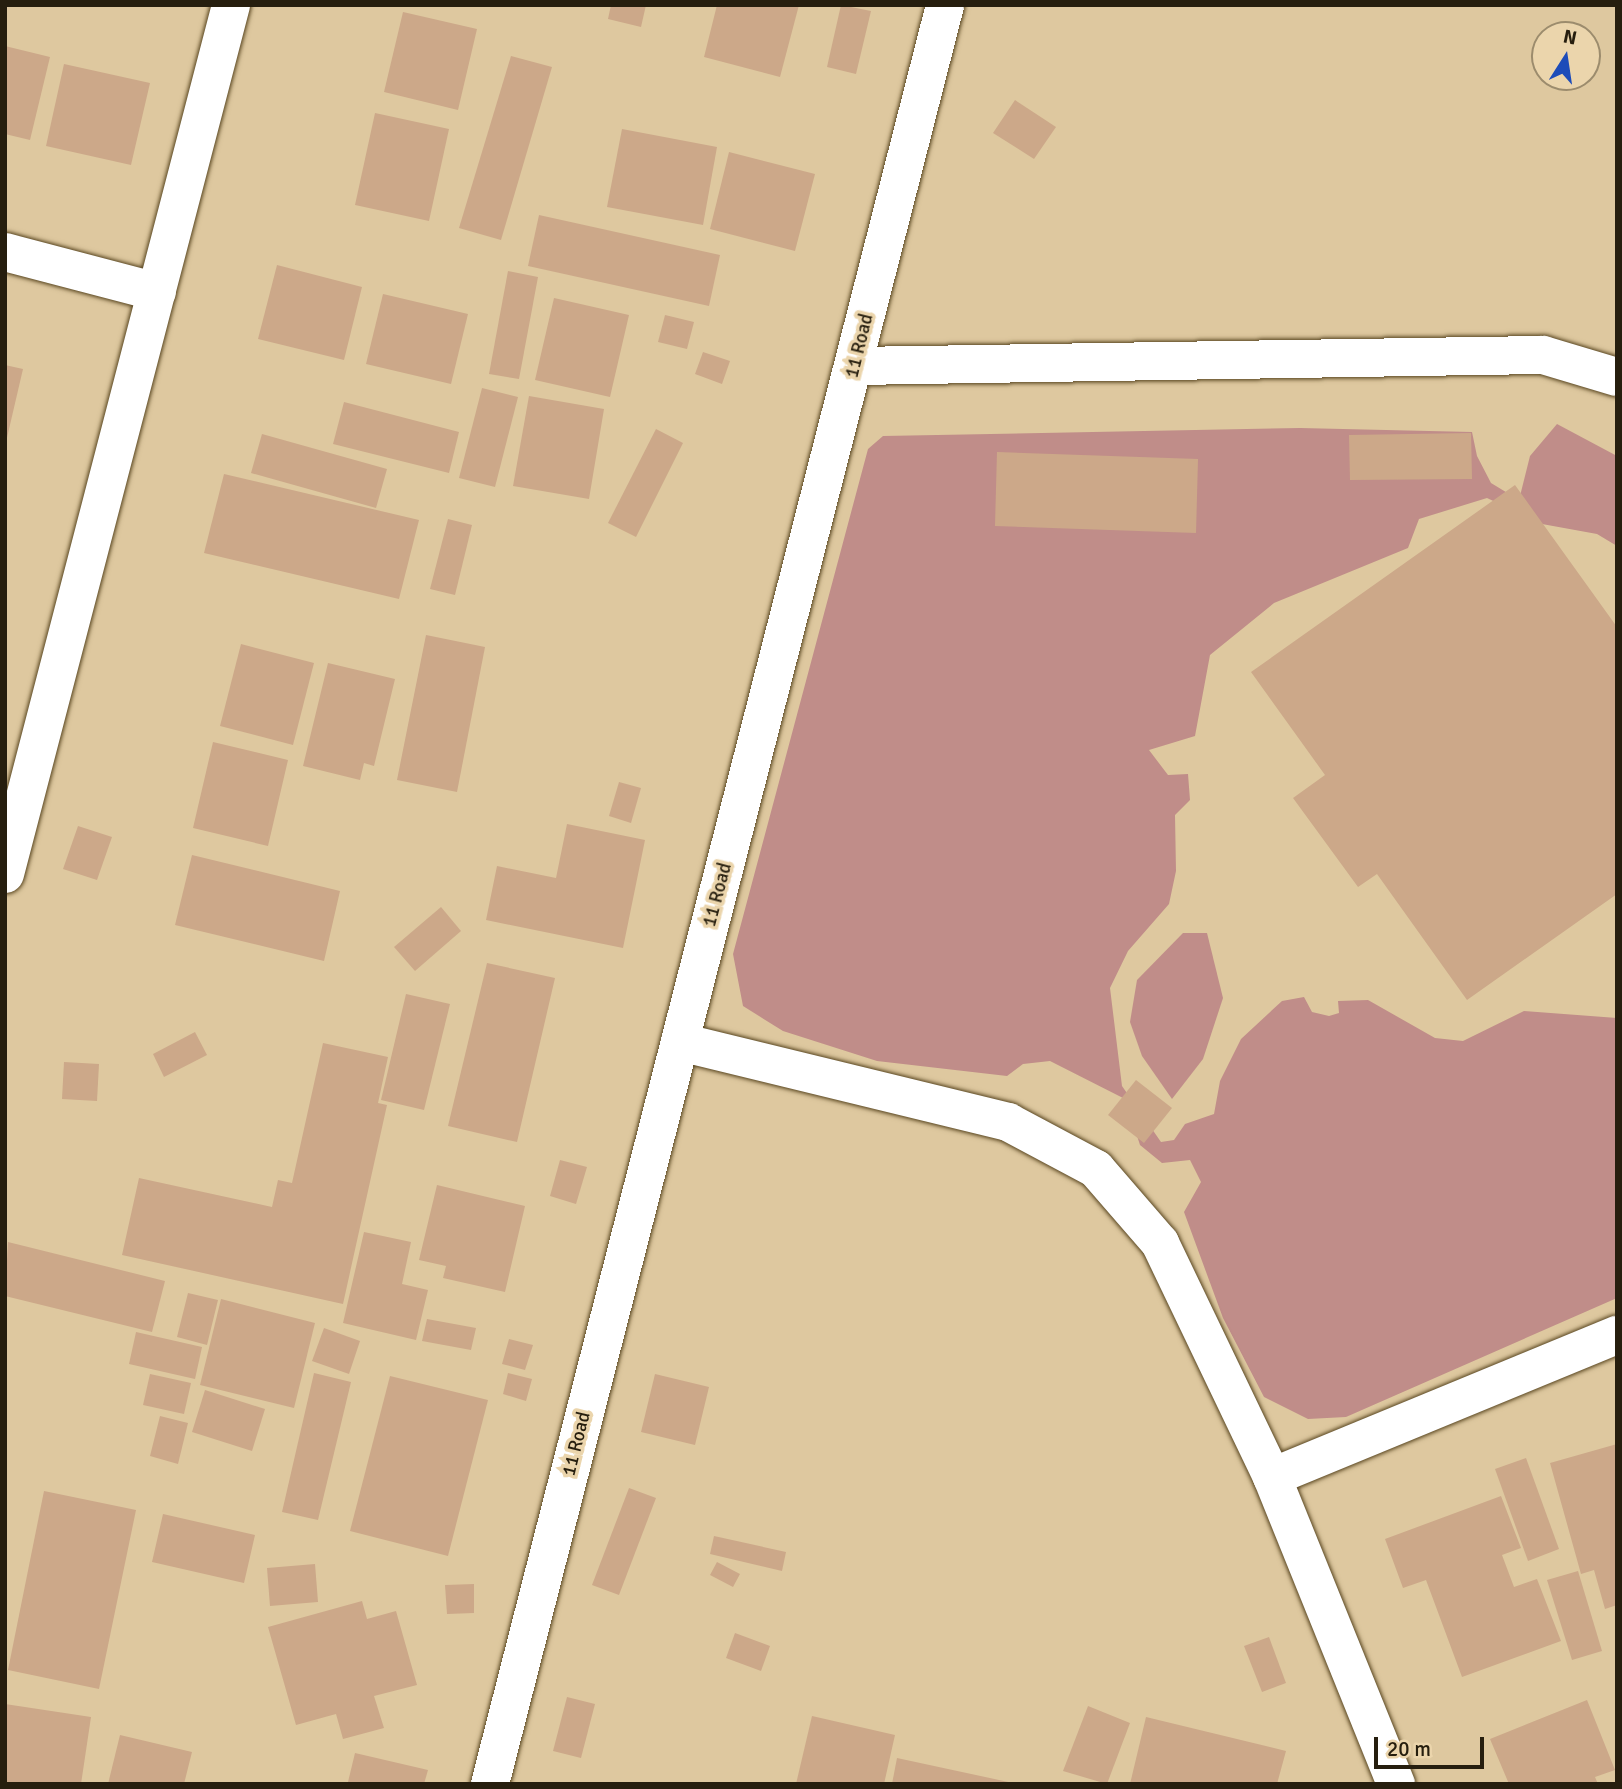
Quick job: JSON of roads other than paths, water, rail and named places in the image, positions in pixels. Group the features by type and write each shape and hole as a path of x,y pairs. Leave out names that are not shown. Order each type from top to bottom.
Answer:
{"street":[{"path":"5,874 231,5"},
{"name":"11 Road","path":"490,1784 855,366 945,5"},
{"path":"5,252 157,292"},
{"path":"855,366 1544,355 1617,377"},
{"path":"680,1042 1008,1122 1096,1169 1160,1243 1272,1477 1396,1784"},
{"path":"1272,1477 1617,1335"}]}
